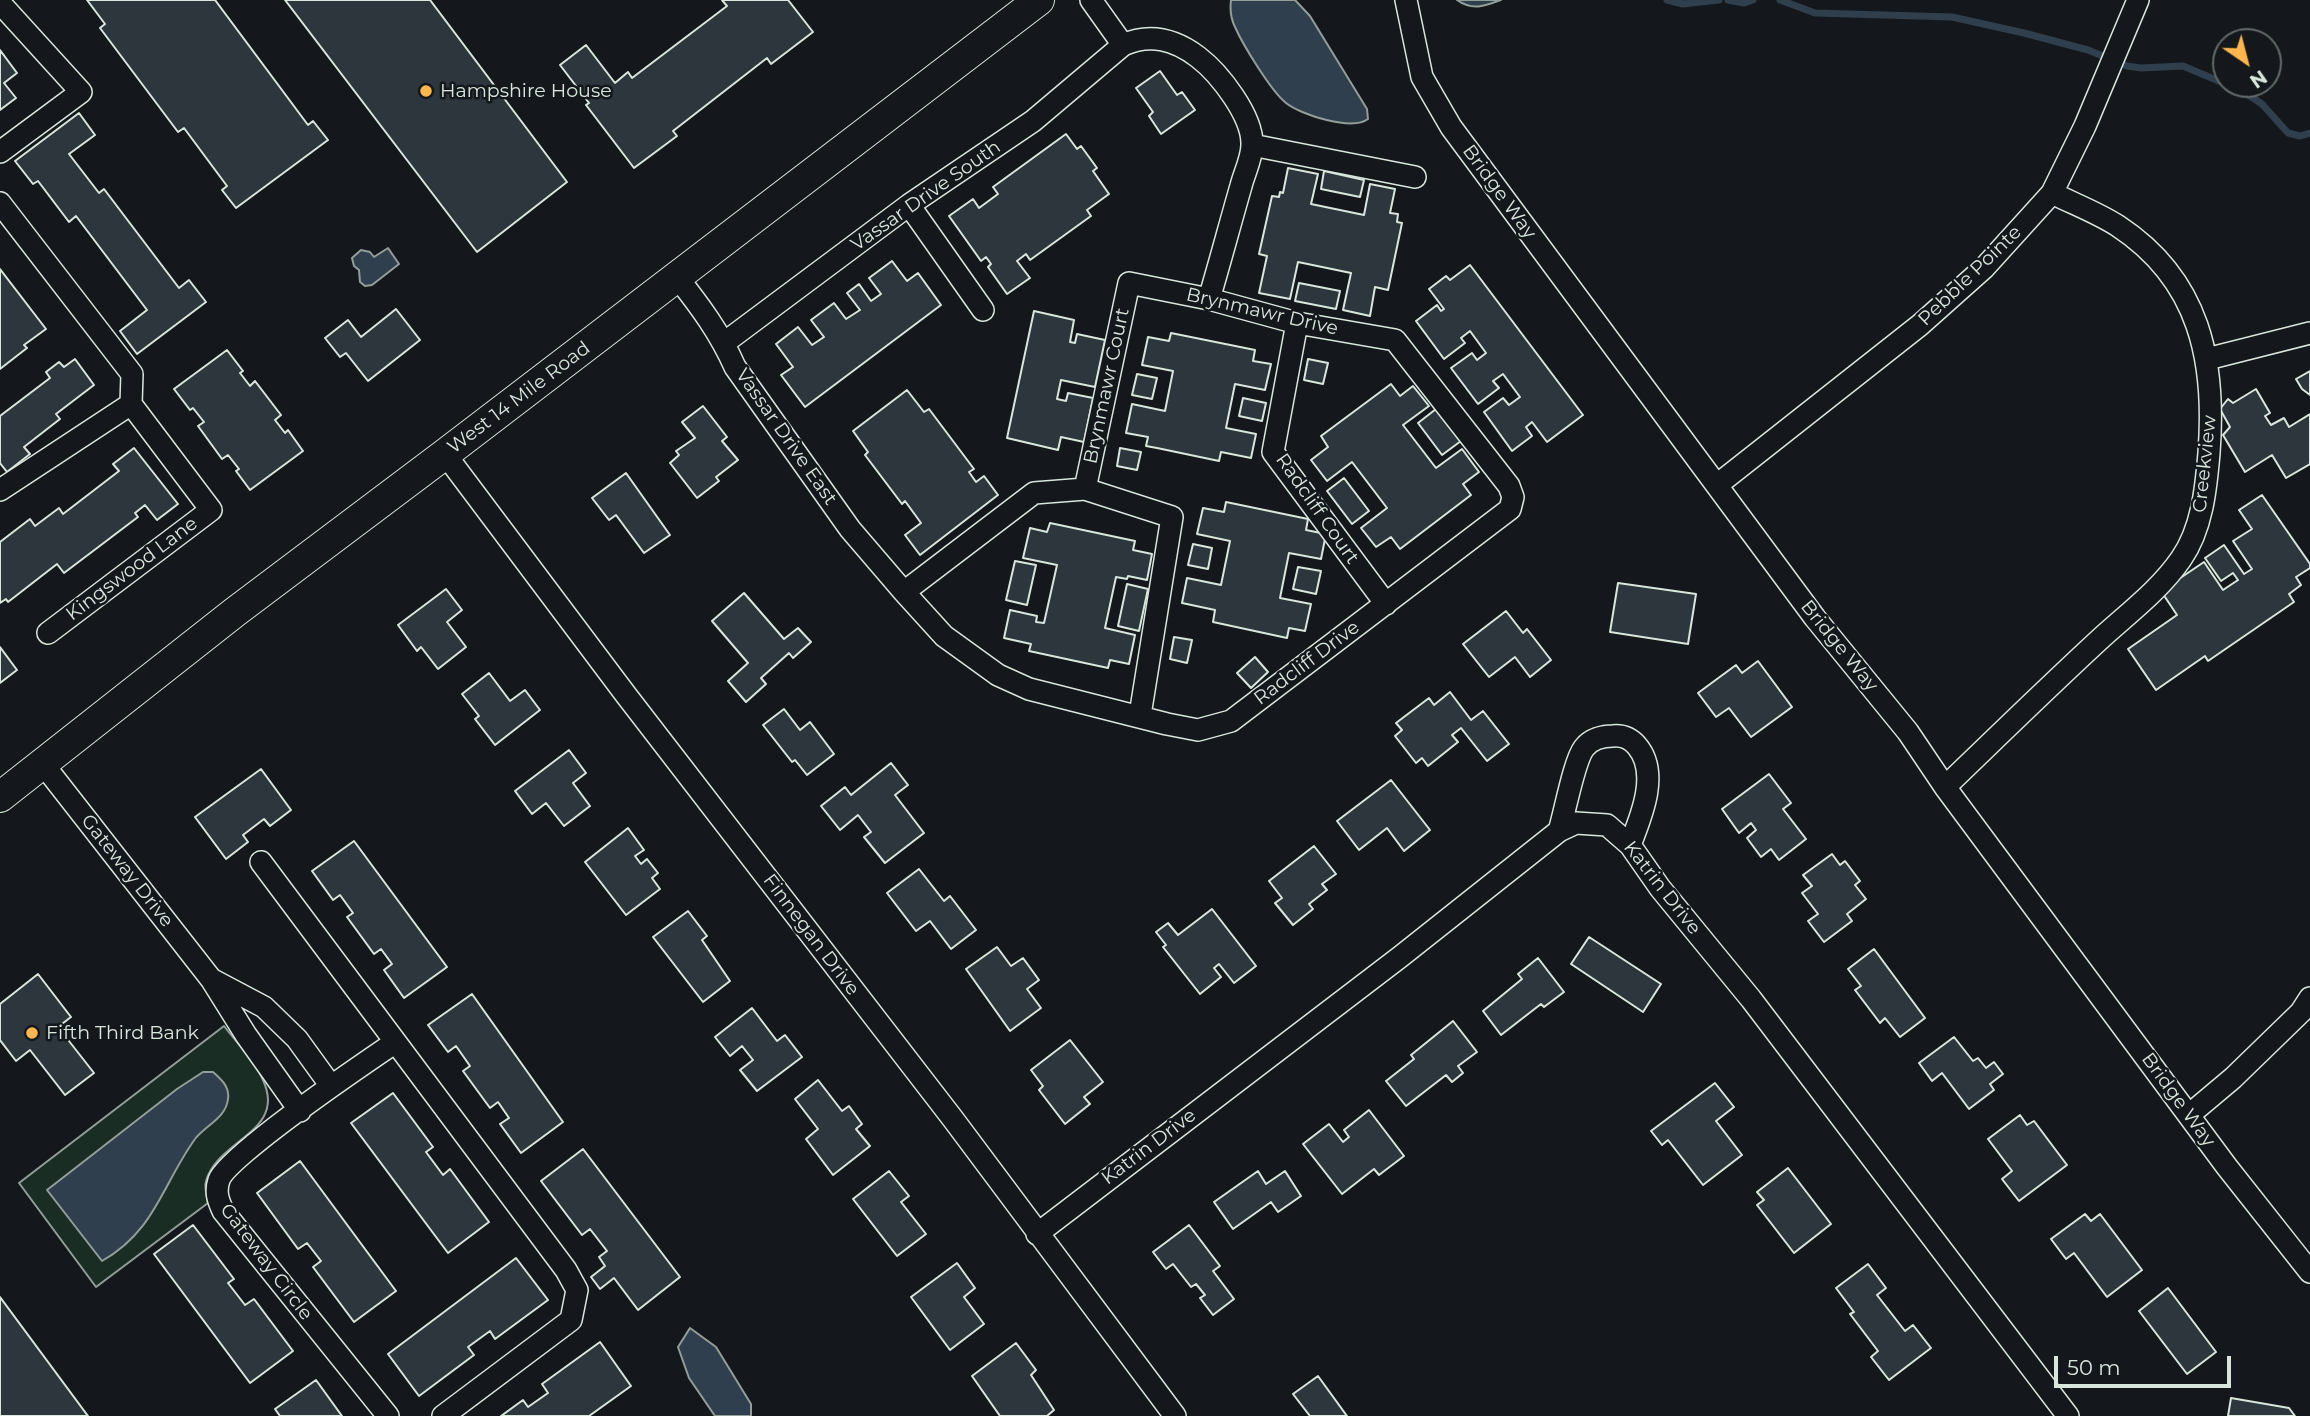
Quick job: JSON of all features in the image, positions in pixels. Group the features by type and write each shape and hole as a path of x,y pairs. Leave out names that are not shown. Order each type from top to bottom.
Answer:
{"street":[{"name":"West 14 Mile Road","path":"0,797 235,612 1040,0"},
{"path":"1091,0 1124,45 1140,38 1154,38 1173,43 1200,59 1218,74 1246,118 1252,145 1209,299"},
{"name":"Bridge Way","path":"1406,0 1422,77 1451,127 1815,618 1908,732 1945,787 2189,1115 2310,1272"},
{"name":"Pebble Pointe","path":"1717,485 1920,326 1984,268 2052,193 2126,33 2138,0"},
{"path":"0,3 81,92 0,152"},
{"name":"Vassar Drive South","path":"724,343 909,205 1032,121 1124,45"},
{"path":"1252,145 1415,177"},
{"name":"Creekview","path":"1945,787 2101,637 2149,595 2180,561 2191,542 2200,517 2207,478 2212,418 2207,359 2198,322 2187,298 2168,271 2142,243 2116,225 2052,193"},
{"path":"0,203 132,374 131,404 0,490"},
{"path":"909,205 983,310"},
{"name":"Vassar Drive East","path":"677,277 707,314 735,367 850,529 904,592"},
{"name":"Brynmawr Drive","path":"1129,283 1209,299 1297,323 1395,340"},
{"name":"Brynmawr Court","path":"1085,489 1129,283"},
{"name":"Radcliff Court","path":"1297,323 1273,452 1386,604"},
{"path":"2207,359 2310,333"},
{"name":"Radcliff Drive","path":"904,592 944,636 998,675 1029,689 1199,730 1231,721 1510,509 1513,497 1508,486 1395,340"},
{"name":"Kingswood Lane","path":"48,633 211,510 131,404"},
{"name":"Finnegan Drive","path":"445,454 626,695 953,1119 1175,1416"},
{"path":"904,592 1034,493 1085,489 1172,517 1140,715"},
{"path":"1559,831 1584,748 1596,738 1616,735 1631,739 1640,750 1647,769 1642,813 1630,845"},
{"name":"Gateway Drive","path":"43,764 211,979 246,1035 300,1111"},
{"name":"Katrin Drive","path":"1037,1234 1400,957 1559,831 1576,823 1607,825 1630,845 1660,888 1751,999 2068,1416"},
{"path":"261,862 394,1043 533,1223 577,1290 571,1320 443,1416"},
{"name":"Gateway Drive","path":"211,979 264,1007 297,1039 331,1086"},
{"path":"2189,1115 2233,1078 2301,1012 2310,998"},
{"name":"Gateway Circle","path":"388,1416 223,1211 216,1195 219,1177 235,1160 331,1086 394,1043"}],"green space":[{"path":"224,1026 260,1073 268,1098 266,1112 259,1124 213,1167 205,1183 208,1203 96,1287 19,1183"}],"water":[{"path":"1231,0 1295,0 1310,16 1367,109 1368,119 1351,123 1327,120 1286,103 1265,78 1239,35 1232,17"},
{"path":"1457,0 1501,0 1484,6 1473,6"},
{"path":"388,248 399,264 372,285 365,286 360,282 359,270 354,266 352,258 361,250 370,252 374,257"},
{"path":"203,1072 213,1072 226,1087 228,1099 224,1111 195,1139 156,1206 134,1236 102,1261 47,1190 177,1089"},
{"path":"690,1328 716,1347 751,1404 751,1416 715,1416 689,1378 678,1347"}],"building":[{"path":"87,0 215,0 308,125 313,121 328,140 236,208 222,190 227,186 184,128 178,132 100,28 105,24"},
{"name":"Hampshire House","path":"285,0 430,0 567,182 477,252"},
{"path":"722,0 788,0 813,32 771,64 767,58 673,131 677,136 634,168 586,105 589,103 560,65 586,45 615,83 628,72 632,78 727,6"},
{"path":"0,50 17,73 4,83 16,98 0,110"},
{"path":"1160,71 1177,95 1182,92 1195,110 1161,134 1149,116 1153,112 1136,88"},
{"path":"79,113 95,135 69,154 99,193 104,189 179,288 189,280 206,302 137,354 120,331 147,310 76,216 69,222 38,181 33,184 15,161"},
{"path":"1066,134 1077,149 1081,146 1097,168 1093,171 1109,194 1087,210 1091,216 1030,260 1026,254 1017,261 1030,278 1007,294 988,267 991,264 986,257 981,261 949,216 973,199 979,208 998,194 993,187"},
{"path":"1288,168 1318,174 1311,204 1364,215 1370,184 1395,189 1390,213 1398,214 1397,222 1402,223 1388,290 1375,287 1370,316 1343,310 1351,273 1298,262 1290,299 1259,293 1267,256 1259,254 1272,196 1279,197 1280,192 1283,193"},
{"path":"1324,171 1364,180 1360,197 1321,189"},
{"path":"892,261 907,281 918,273 941,305 805,407 781,375 793,367 776,344 798,327 812,345 824,337 811,320 834,303 846,319 860,310 847,293 859,284 871,301 881,294 869,278"},
{"path":"1470,265 1583,415 1547,442 1532,422 1526,427 1532,436 1512,451 1484,412 1503,398 1509,405 1520,397 1503,374 1493,381 1499,388 1478,404 1451,368 1472,353 1477,360 1486,353 1470,331 1461,338 1465,343 1444,359 1416,321 1437,305 1441,311 1444,309 1429,289 1446,276 1450,280"},
{"path":"0,269 46,329 24,345 27,348 0,369"},
{"path":"1299,283 1340,291 1336,309 1295,301"},
{"path":"396,309 420,340 368,381 346,353 340,357 325,338 348,320 361,337"},
{"path":"1034,311 1074,320 1070,342 1075,343 1077,334 1105,340 1095,387 1061,380 1057,399 1066,401 1068,393 1093,398 1084,442 1061,437 1058,450 1007,438"},
{"path":"1171,333 1255,350 1253,361 1271,364 1265,390 1235,384 1226,428 1256,434 1251,458 1221,452 1219,461 1146,446 1148,437 1126,433 1132,404 1165,411 1173,371 1142,365 1148,337 1169,341"},
{"path":"227,350 243,371 240,373 250,386 255,381 281,415 275,420 285,433 288,430 303,451 250,490 228,455 222,459 198,426 204,422 193,408 190,410 174,389"},
{"path":"75,359 94,385 56,414 60,419 24,447 30,454 7,472 0,463 0,416 50,378 46,372 59,362 64,367"},
{"path":"1308,359 1328,363 1323,384 1304,380"},
{"path":"2310,371 2310,395 2296,379"},
{"path":"1137,374 1157,378 1152,399 1132,395"},
{"path":"1391,384 1400,396 1413,386 1429,406 1403,425 1436,468 1462,449 1479,472 1463,484 1471,495 1400,549 1391,537 1376,547 1361,528 1387,508 1352,462 1327,481 1311,460 1328,447 1321,436"},
{"path":"2256,389 2270,413 2265,416 2271,425 2284,418 2289,427 2310,414 2310,464 2286,478 2272,455 2245,472 2223,435 2230,427 2220,409 2228,399 2233,403"},
{"path":"907,390 924,412 929,409 974,469 969,472 976,482 984,476 998,495 920,555 905,535 921,523 905,501 902,504 865,455 868,452 853,431"},
{"path":"1243,398 1266,403 1262,421 1239,416"},
{"path":"703,406 727,437 722,441 738,460 716,477 719,481 697,498 670,463 679,455 676,451 695,438 682,422"},
{"path":"1436,409 1461,441 1442,455 1418,423"},
{"path":"134,448 178,504 157,520 145,505 135,513 138,517 64,573 57,564 8,602 6,599 0,603 0,542 30,519 35,526 59,508 63,514 119,471 113,464"},
{"path":"1120,448 1141,452 1137,470 1117,466"},
{"path":"626,473 670,535 644,553 616,515 609,520 592,498"},
{"path":"1344,478 1369,511 1352,524 1327,491"},
{"path":"2262,495 2310,564 2310,568 2296,577 2301,585 2289,594 2294,602 2208,661 2205,656 2156,690 2128,649 2177,615 2161,591 2204,562 2223,590 2238,580 2233,573 2221,581 2205,558 2224,545 2244,574 2252,569 2233,541 2252,529 2239,510"},
{"path":"1226,502 1308,519 1306,530 1326,534 1321,559 1289,553 1280,598 1311,604 1305,631 1289,628 1287,638 1213,622 1215,610 1182,603 1187,578 1221,585 1230,541 1197,534 1203,508 1224,512"},
{"path":"1050,523 1135,541 1133,550 1152,554 1147,580 1128,576 1127,579 1116,577 1105,628 1135,635 1129,664 1110,660 1108,668 1029,651 1031,644 1004,638 1010,610 1037,616 1036,622 1044,623 1057,565 1023,558 1030,528 1047,532"},
{"path":"1193,544 1212,548 1208,569 1188,565"},
{"path":"1015,561 1036,565 1027,605 1006,600"},
{"path":"1298,567 1321,571 1316,594 1293,589"},
{"path":"1618,583 1696,594 1688,644 1610,632"},
{"path":"1127,584 1148,589 1139,631 1118,626"},
{"path":"446,589 462,610 447,622 466,647 438,669 421,647 417,651 398,625"},
{"path":"744,593 784,639 798,628 811,642 793,658 789,653 761,678 766,684 746,702 728,681 748,663 712,621"},
{"path":"1506,611 1523,633 1527,629 1551,660 1530,677 1515,657 1489,677 1463,644"},
{"path":"1174,637 1192,640 1187,663 1170,659"},
{"path":"0,647 17,670 0,683"},
{"path":"1255,657 1268,672 1251,688 1237,673"},
{"path":"1758,661 1792,707 1751,737 1729,708 1716,717 1698,693 1736,665 1742,673"},
{"path":"489,673 510,701 525,690 540,710 495,745 475,719 479,716 462,694"},
{"path":"1450,692 1471,720 1483,711 1509,744 1487,761 1461,728 1452,735 1458,742 1428,766 1422,758 1416,763 1395,736 1402,730 1396,723 1429,698 1434,705"},
{"path":"784,709 800,730 810,722 834,754 807,775 795,760 792,762 763,725"},
{"path":"569,750 586,773 573,783 590,806 564,826 546,803 532,814 515,791"},
{"path":"891,763 908,785 895,795 924,833 885,863 864,837 871,832 858,815 840,830 821,806 845,787 851,795"},
{"path":"261,769 291,810 270,826 264,819 243,835 248,842 226,859 195,817"},
{"path":"1769,774 1791,803 1783,809 1806,839 1779,860 1771,849 1761,857 1747,838 1756,830 1751,823 1739,833 1722,809"},
{"path":"1391,780 1430,830 1404,851 1387,828 1359,850 1337,821"},
{"path":"628,828 644,850 635,856 641,864 647,859 658,873 652,878 660,889 626,915 585,862"},
{"path":"354,841 447,967 404,998 384,970 392,964 381,949 374,954 347,917 353,913 340,895 333,900 312,871"},
{"path":"1314,846 1336,874 1322,884 1327,890 1309,904 1313,909 1293,925 1275,903 1282,898 1269,881"},
{"path":"1832,854 1840,865 1845,861 1860,881 1855,885 1866,899 1847,914 1852,921 1824,942 1808,921 1818,914 1802,893 1812,886 1803,875"},
{"path":"919,869 944,901 950,896 976,930 951,949 930,921 916,931 887,893"},
{"path":"1212,909 1256,966 1234,983 1219,964 1214,968 1221,977 1200,994 1163,947 1166,945 1156,932 1168,923 1178,935"},
{"path":"688,911 707,936 702,940 730,981 703,1002 653,937"},
{"path":"1589,937 1661,984 1643,1012 1571,964"},
{"path":"997,947 1011,966 1023,958 1039,980 1027,989 1041,1008 1010,1031 966,969"},
{"path":"1874,949 1925,1018 1900,1037 1885,1018 1880,1023 1855,990 1861,986 1848,969"},
{"path":"1538,958 1564,992 1544,1007 1541,1004 1501,1035 1483,1011 1522,979 1518,974"},
{"name":"Fifth Third Bank","path":"38,974 71,1017 58,1027 94,1073 65,1095 30,1050 16,1061 0,1040 0,1004"},
{"path":"472,994 563,1122 521,1153 500,1124 509,1118 498,1102 490,1108 463,1071 470,1066 456,1046 448,1052 428,1025"},
{"path":"752,1008 777,1041 785,1035 802,1057 757,1091 740,1070 753,1060 742,1046 730,1056 715,1037"},
{"path":"1453,1021 1477,1052 1458,1066 1463,1073 1452,1082 1446,1075 1406,1106 1386,1081 1414,1059 1411,1055"},
{"path":"1954,1037 1973,1061 1978,1058 1986,1068 1994,1062 2003,1074 1990,1084 1994,1090 1969,1109 1942,1073 1932,1081 1919,1063"},
{"path":"1070,1040 1103,1082 1084,1097 1090,1104 1065,1124 1039,1090 1043,1086 1031,1070"},
{"path":"818,1080 842,1111 849,1106 862,1124 856,1129 870,1146 833,1175 806,1139 818,1129 795,1099"},
{"path":"1715,1083 1734,1107 1716,1121 1742,1155 1703,1185 1668,1140 1662,1145 1651,1131"},
{"path":"393,1093 433,1147 426,1152 443,1175 450,1169 489,1222 448,1253 351,1123"},
{"path":"1369,1110 1404,1156 1379,1175 1374,1169 1342,1194 1303,1144 1329,1124 1343,1142 1349,1137 1344,1130"},
{"path":"2020,1115 2027,1125 2034,1121 2067,1165 2019,1201 2002,1179 2012,1171 1988,1139"},
{"path":"583,1149 680,1277 638,1310 614,1278 600,1289 591,1277 605,1266 599,1257 607,1251 590,1229 582,1235 541,1181"},
{"path":"300,1161 396,1291 354,1322 313,1267 321,1261 307,1243 298,1249 257,1193"},
{"path":"1788,1168 1831,1224 1794,1253 1757,1205 1764,1200 1757,1192"},
{"path":"889,1171 909,1196 901,1202 926,1234 897,1256 853,1199"},
{"path":"1258,1171 1266,1184 1285,1171 1301,1196 1278,1212 1271,1202 1233,1229 1214,1202"},
{"path":"2085,1214 2091,1221 2100,1214 2142,1270 2107,1297 2074,1253 2066,1259 2051,1239"},
{"path":"193,1225 234,1279 228,1283 245,1305 254,1299 293,1351 250,1383 154,1254"},
{"path":"1189,1225 1220,1266 1213,1271 1234,1299 1213,1315 1200,1298 1205,1295 1196,1284 1191,1287 1173,1264 1166,1269 1153,1252"},
{"path":"516,1258 548,1300 495,1339 490,1331 468,1347 474,1355 419,1396 388,1354"},
{"path":"957,1263 975,1288 964,1297 984,1324 950,1350 911,1297"},
{"path":"1868,1264 1886,1288 1877,1295 1905,1331 1913,1325 1931,1348 1889,1380 1871,1357 1878,1351 1850,1314 1854,1312 1836,1288"},
{"path":"2168,1288 2216,1352 2187,1374 2139,1311"},
{"path":"0,1297 88,1416 0,1416"},
{"path":"600,1342 631,1386 589,1416 501,1416 523,1400 528,1407 548,1393 542,1384"},
{"path":"1016,1343 1036,1370 1031,1375 1054,1410 1047,1416 1000,1416 972,1376"},
{"path":"1318,1376 1347,1416 1310,1416 1293,1394"},
{"path":"316,1380 342,1416 280,1416 275,1409"},
{"path":"2231,1398 2289,1408 2295,1416 2228,1416"}],"waterway":[{"path":"1667,0 1683,4 1719,0"},
{"path":"1728,0 1744,3 1753,0"},
{"path":"1780,0 1815,13 1952,17 2088,50 2127,66 2183,66 2212,78"},
{"path":"2253,98 2262,104 2288,133 2300,136 2310,133"}],"place":[{"name":"Hampshire House","path":"426,91"},
{"name":"Fifth Third Bank","path":"32,1033"}]}
